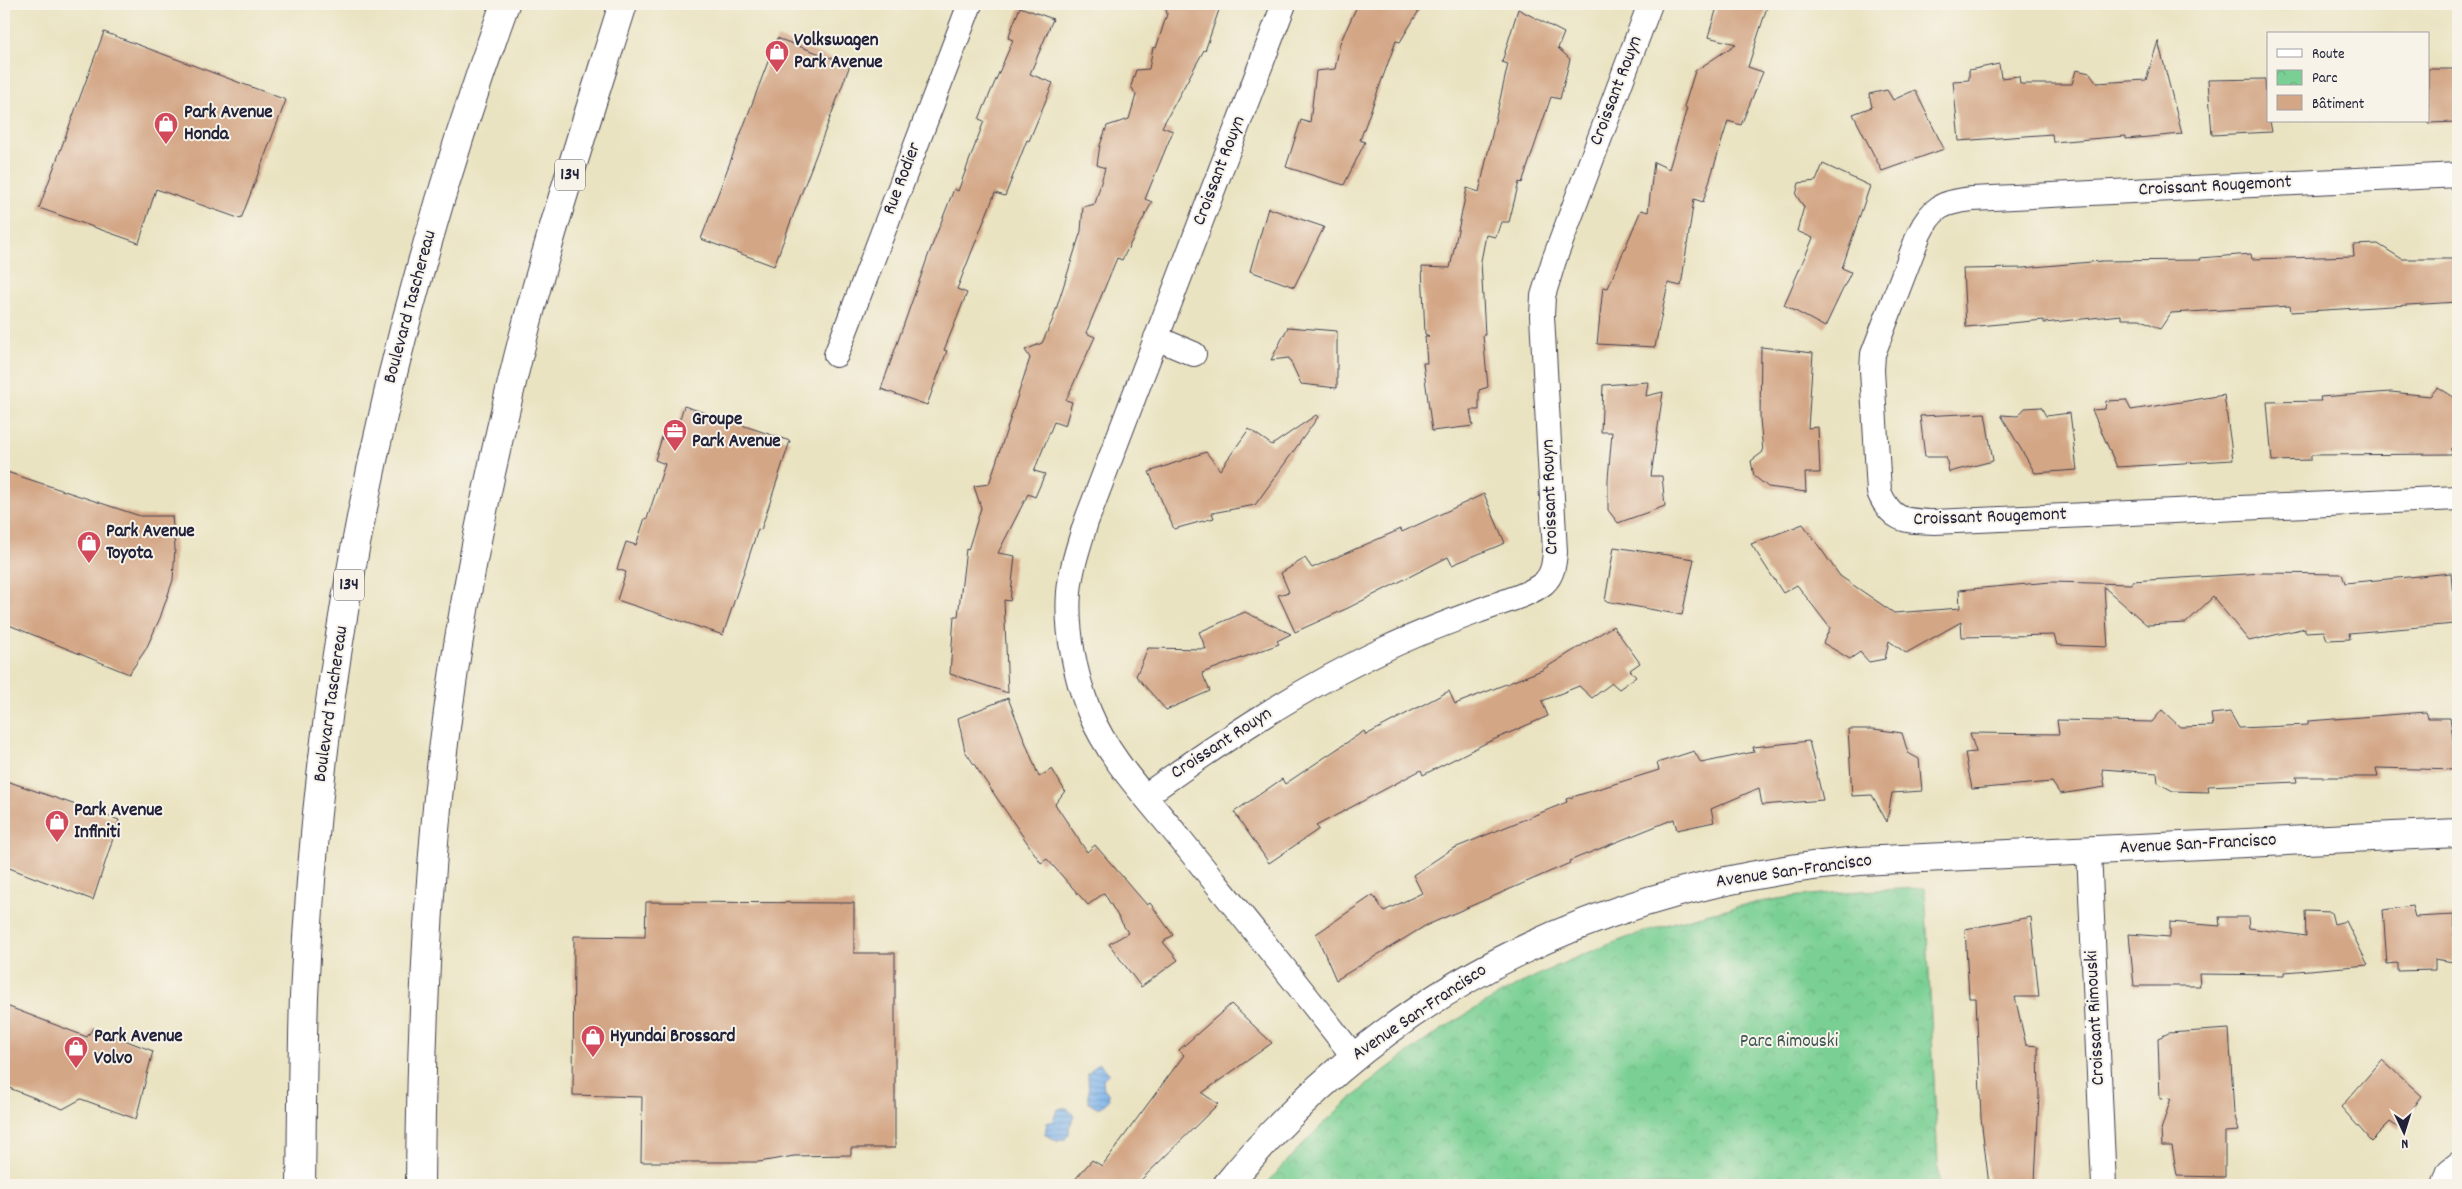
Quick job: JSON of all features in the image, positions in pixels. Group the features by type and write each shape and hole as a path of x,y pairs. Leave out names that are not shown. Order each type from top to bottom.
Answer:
{"main road":[{"name":"Boulevard Taschereau","path":"301,1185 304,997 312,890 330,704 353,562 381,423 416,281 460,133 504,4"},
{"name":"134","path":"420,1185 423,1008 431,879 442,766 463,617 492,468 526,326 624,4"},
{"name":"Avenue San-Francisco","path":"1227,1185 1298,1107 1354,1057 1420,1009 1505,957 1537,941 1613,911 1681,891 1764,872 1830,864 2458,833"}],"street":[{"name":"Rue Rodier","path":"836,355 970,4"},
{"name":"Croissant Rouyn","path":"1284,4 1086,522 1074,561 1069,592 1073,653 1089,711 1115,757 1354,1057"},
{"name":"Croissant Rouyn","path":"1145,796 1276,708 1331,676 1412,636 1524,594 1544,582 1551,575 1555,552 1542,337 1543,296 1554,260 1650,4"},
{"name":"Croissant Rougemont","path":"2458,175 1972,199 1946,203 1934,209 1926,219 1919,234 1874,354 1872,370 1880,492 1884,504 1894,516 1904,521 1934,522 2458,498"},
{"path":"1156,338 1194,354"},
{"name":"Croissant Rimouski","path":"2089,851 2104,1185"},
{"path":"2444,1185 2449,1171 2458,1164"}],"green space":[{"name":"Parc Rimouski","path":"1925,888 1939,1185 1266,1185 1317,1130 1373,1080 1433,1036 1496,997 1563,963 1633,936 1705,914 1778,899 1851,892"}],"water":[{"path":"1098,1063 1109,1073 1103,1079 1104,1090 1108,1093 1109,1100 1101,1107 1095,1107 1089,1103 1088,1074"},
{"path":"1067,1108 1074,1116 1069,1128 1069,1134 1065,1139 1057,1141 1045,1134 1047,1123 1053,1121 1057,1110"}],"building":[{"path":"1165,4 1221,4 1205,51 1162,127 1173,131 1145,199 1152,202 1122,260 1117,258 1086,333 1095,337 1066,400 1072,402 1065,426 1054,422 1034,471 1045,474 1035,497 1028,494 998,553 1015,556 1010,601 1004,600 1008,693 950,674 954,616 958,616 966,549 968,550 981,508 974,486 989,484 1030,358 1025,350 1042,343 1053,319 1081,231 1083,207 1095,204 1105,168 1097,165 1100,145 1107,126 1129,119 1136,95 1131,86 1136,70 1149,69 1153,47 1156,48 1167,14"},
{"path":"1358,4 1423,4 1400,42 1396,41 1360,140 1365,142 1344,185 1286,167 1301,120 1310,123 1316,71 1335,69 1340,43"},
{"path":"1718,4 1768,4 1748,67 1763,72 1741,125 1728,121 1703,202 1694,199 1681,286 1668,283 1655,347 1597,344 1603,287 1608,288 1641,210 1648,212 1654,162 1669,169 1687,108 1684,107 1695,71 1736,44 1708,37"},
{"path":"1020,7 1053,19 1030,74 1053,83 1029,141 1027,140 1005,196 995,193 957,289 967,293 944,350 947,351 927,405 881,389 928,256 954,189 958,191 984,121 979,119 1013,40 1008,38"},
{"path":"1518,9 1564,33 1558,48 1570,59 1560,99 1551,97 1522,183 1519,182 1509,222 1501,222 1496,237 1486,235 1481,261 1485,335 1483,335 1488,387 1479,390 1479,410 1470,410 1473,426 1432,431 1423,363 1427,363 1425,336 1429,336 1425,334 1422,267 1450,268 1467,188 1479,192 1508,64 1502,62"},
{"name":"Park Avenue Honda","path":"104,32 286,100 241,219 156,189 139,243 39,208"},
{"path":"777,38 850,65 774,266 701,239"},
{"path":"2158,41 2182,134 2126,139 2126,136 2053,142 2052,134 1959,141 1953,81 1969,80 1969,70 1999,64 2001,78 2019,76 2020,84 2072,84 2076,70 2090,73 2097,83 2146,80"},
{"path":"2430,69 2458,69 2458,122 2428,123 2430,122"},
{"path":"2265,79 2267,122 2270,122 2272,132 2212,135 2208,80"},
{"path":"1887,90 1893,100 1915,90 1944,149 1882,171 1853,114 1872,107 1869,94"},
{"path":"1823,164 1870,186 1842,268 1851,272 1825,327 1784,305 1813,238 1797,231 1804,207 1796,195 1799,183 1816,181"},
{"path":"1268,208 1324,227 1294,287 1250,271"},
{"path":"2378,244 2402,259 2458,259 2458,302 2291,312 2290,306 2171,313 2160,329 2140,319 2121,319 2121,315 2044,323 2044,320 1966,327 1963,269 2023,268 2102,261 2201,260 2200,258 2251,254 2252,259 2354,256 2353,245"},
{"path":"1288,327 1337,331 1337,388 1301,384 1289,358 1271,360"},
{"path":"1761,347 1813,353 1808,428 1818,427 1820,473 1805,473 1806,492 1768,487 1754,476 1751,461 1763,452 1760,419"},
{"path":"1648,382 1646,396 1663,392 1651,476 1662,476 1665,506 1618,523 1608,510 1608,479 1612,432 1601,432 1603,385"},
{"path":"2438,387 2458,400 2458,448 2452,448 2452,454 2311,455 2311,460 2272,461 2267,402 2321,401 2320,397 2391,392 2430,396"},
{"path":"2224,395 2233,460 2117,467 2092,410 2105,409 2106,401 2126,400 2131,410"},
{"path":"684,406 790,441 761,530 758,529 723,635 617,600 626,572 617,569 626,542 636,545 645,518 647,519 665,464 655,460 663,434 674,437"},
{"path":"2041,407 2046,416 2070,413 2077,470 2035,473 2001,415 2018,416 2025,408"},
{"path":"1985,413 1993,461 1949,472 1946,457 1925,457 1920,416"},
{"path":"1316,415 1318,417 1255,505 1212,513 1214,518 1174,529 1149,472 1206,452 1220,470 1249,429 1272,445"},
{"name":"Park Avenue Toyota","path":"4,471 140,516 172,516 175,548 173,580 160,618 146,649 129,674 4,623"},
{"path":"1484,494 1505,543 1452,565 1448,557 1348,608 1295,632 1278,595 1289,592 1281,573 1305,558 1312,568 1401,529 1402,532"},
{"path":"1803,524 1840,576 1894,613 1960,608 1959,590 2051,582 2132,584 2132,581 2263,573 2342,574 2345,583 2451,573 2455,624 2349,633 2350,639 2327,640 2324,631 2305,632 2305,628 2249,641 2213,597 2186,623 2147,625 2104,587 2108,647 2057,645 2054,635 1962,637 1961,622 1906,653 1889,641 1885,659 1869,662 1860,652 1850,659 1823,643 1830,628 1797,585 1783,593 1751,544"},
{"path":"1614,547 1694,559 1682,615 1605,601"},
{"path":"1245,612 1291,634 1277,641 1279,644 1202,673 1210,691 1166,710 1136,676 1148,648 1206,649 1199,632"},
{"path":"1613,626 1640,663 1630,670 1636,677 1619,689 1612,683 1592,698 1579,686 1542,701 1548,716 1486,743 1423,775 1421,770 1316,826 1319,829 1269,863 1234,812 1282,779 1285,784 1364,731 1366,735 1449,691 1455,704 1542,670"},
{"path":"1008,698 1039,777 1052,769 1065,791 1055,804 1087,852 1095,845 1147,905 1150,903 1173,935 1163,942 1178,960 1141,987 1109,944 1128,933 1104,893 1088,905 1047,859 1041,863 965,751 958,718"},
{"path":"2162,710 2180,727 2213,726 2211,714 2230,712 2239,728 2308,725 2308,721 2426,712 2428,718 2450,718 2458,770 2376,768 2378,777 2296,777 2297,782 2208,786 2209,792 2173,791 2158,783 2157,773 2102,769 2105,787 2060,794 2052,782 1972,789 1965,753 1976,752 1970,733 2059,734 2057,720 2152,722"},
{"path":"1848,729 1874,729 1902,733 1908,753 1919,759 1922,791 1892,793 1887,822 1872,795 1852,796"},
{"path":"1809,741 1823,800 1762,805 1759,788 1711,809 1714,822 1677,830 1674,819 1569,861 1570,863 1425,926 1336,980 1316,934 1373,895 1384,911 1422,893 1413,875 1452,849 1567,802 1566,799 1659,770 1657,763 1694,751 1701,763 1754,752 1753,747"},
{"name":"Park Avenue Infiniti","path":"4,780 119,820 93,900 4,866"},
{"path":"646,902 854,903 854,953 895,953 895,1148 851,1148 851,1155 794,1156 759,1162 641,1162 642,1097 573,1095 574,936 645,937"},
{"path":"2412,906 2415,917 2455,915 2453,962 2435,959 2435,970 2397,971 2397,963 2387,964 2383,910"},
{"path":"2305,911 2331,912 2334,924 2346,921 2368,965 2285,972 2285,975 2199,974 2200,986 2134,986 2129,934 2170,937 2170,922 2220,926 2219,917 2248,917 2249,928 2306,936"},
{"path":"2031,917 2039,997 2015,997 2026,1045 2038,1046 2039,1095 2035,1183 1989,1185 1981,1118 1976,998 1969,998 1965,929"},
{"path":"1231,1004 1272,1043 1202,1093 1218,1104 1136,1185 1070,1185 1092,1160 1102,1166 1184,1055 1179,1050"},
{"name":"Park Avenue Volvo","path":"4,1005 87,1037 93,1028 153,1051 136,1119 81,1099 63,1109 4,1086"},
{"path":"2229,1029 2234,1113 2239,1131 2225,1132 2225,1177 2177,1176 2172,1146 2162,1146 2161,1130 2171,1098 2160,1099 2158,1038 2169,1033"},
{"path":"2382,1060 2422,1096 2399,1128 2390,1122 2371,1141 2341,1107"}],"place":[{"name":"Volkswagen Park Avenue","path":"777,73"},
{"name":"Park Avenue Honda","path":"166,145"},
{"name":"Groupe Park Avenue","path":"675,452"},
{"name":"Park Avenue Toyota","path":"89,564"},
{"name":"Park Avenue Infiniti","path":"57,843"},
{"name":"Hyundai Brossard","path":"593,1058"},
{"name":"Park Avenue Volvo","path":"76,1069"}]}
